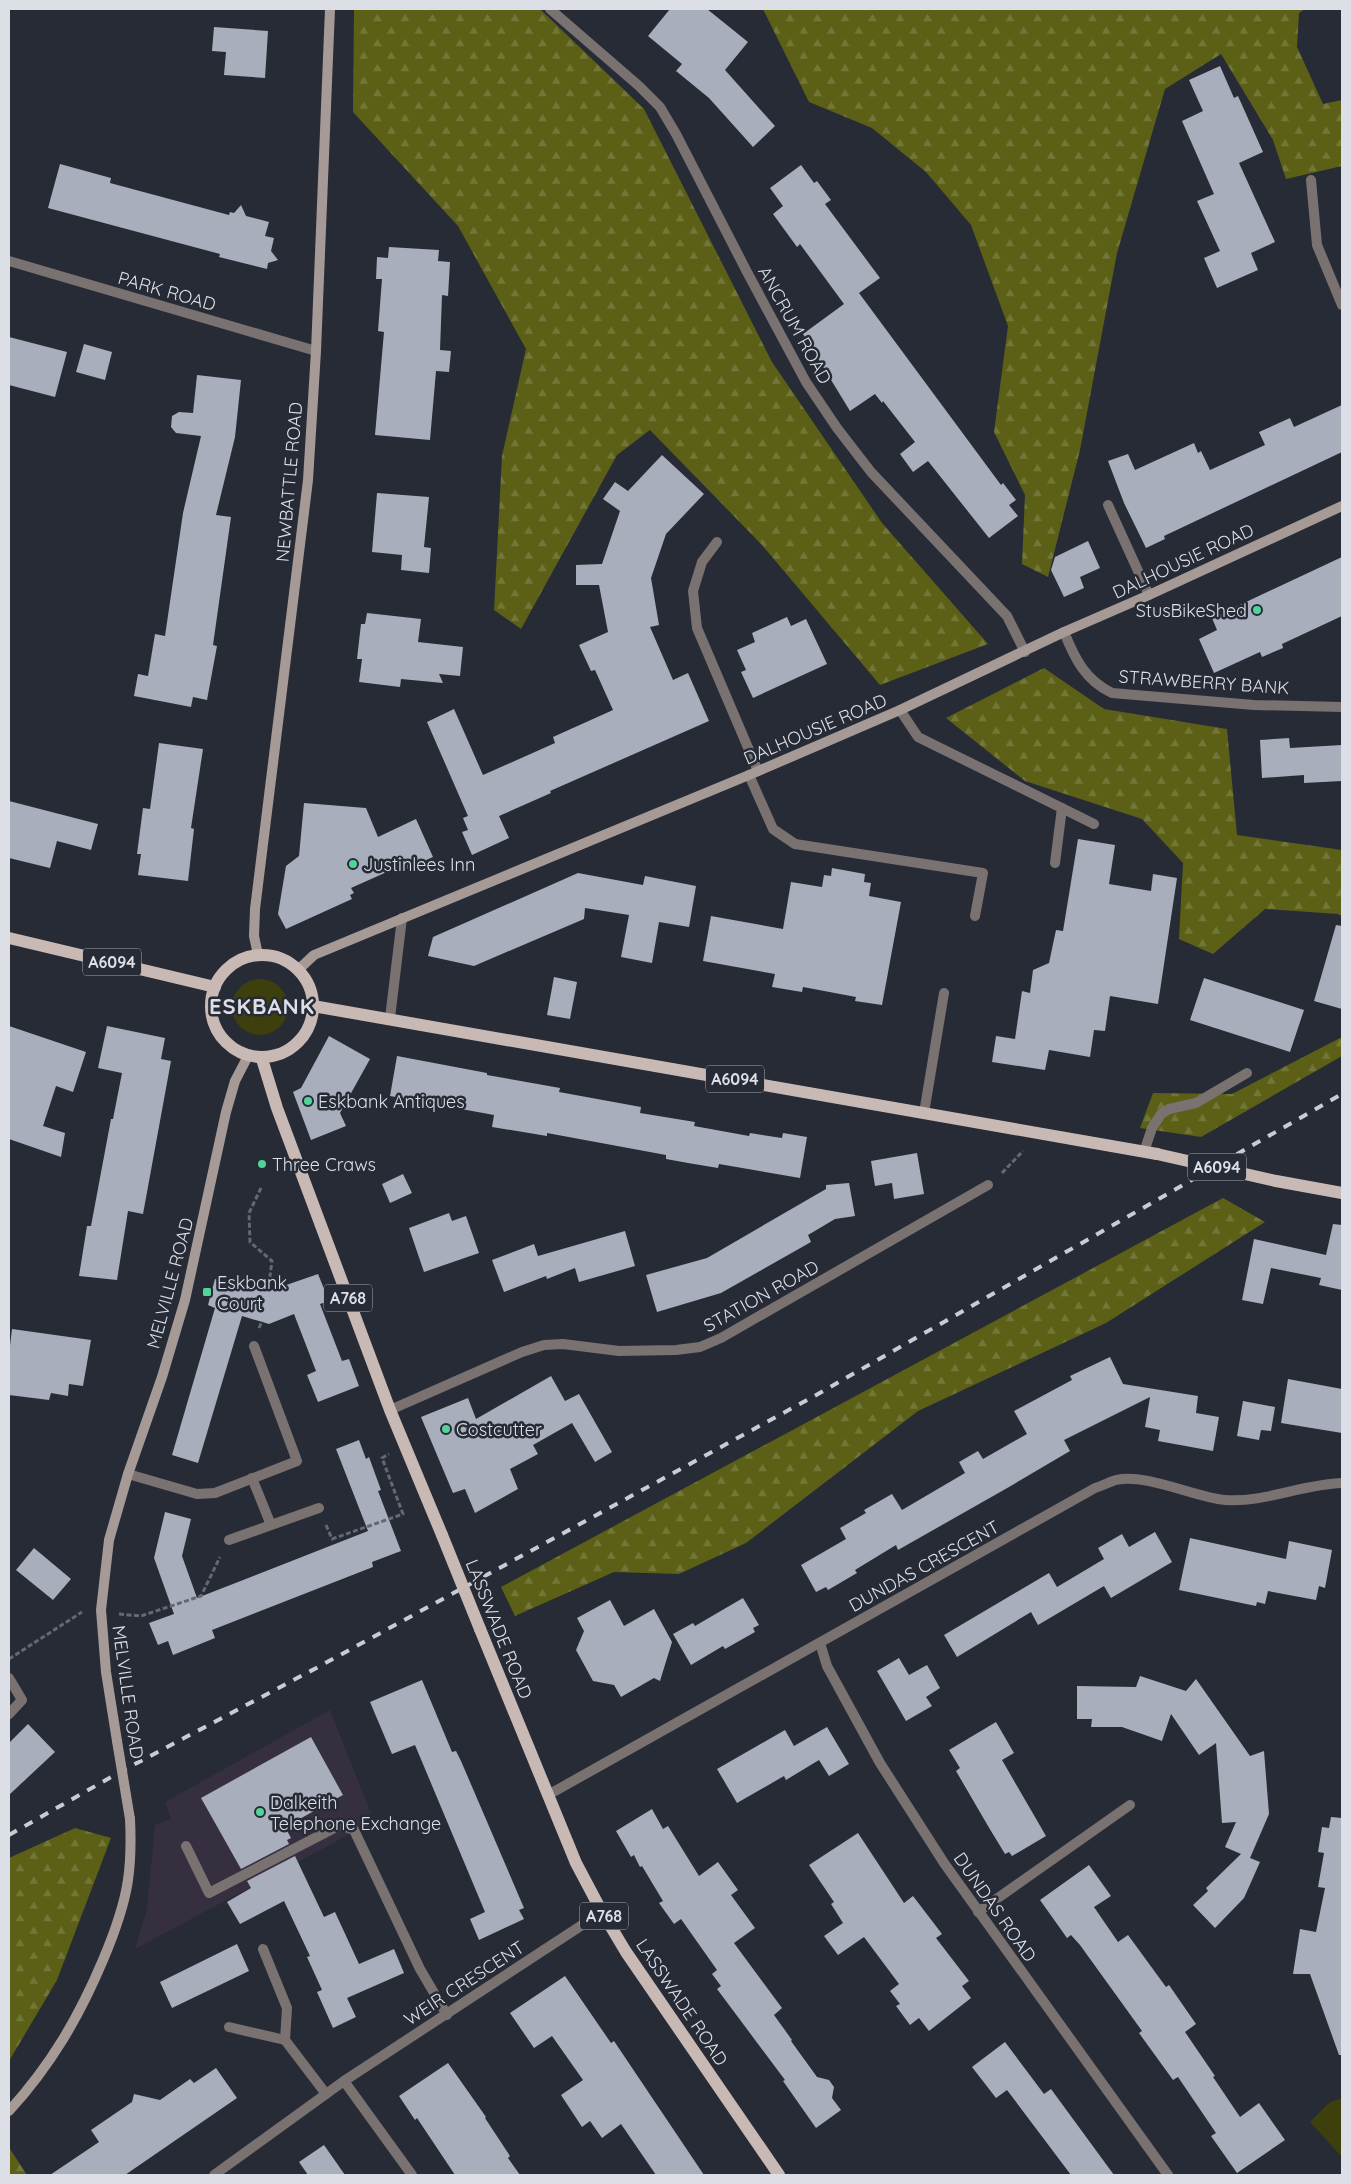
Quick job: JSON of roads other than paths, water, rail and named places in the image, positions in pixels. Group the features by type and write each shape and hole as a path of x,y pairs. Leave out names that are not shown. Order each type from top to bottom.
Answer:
{"main road":[{"name":"NEWBATTLE ROAD","path":"258,955 254,936 254,909 308,480 316,351 330,9"},
{"name":"DALHOUSIE ROAD","path":"298,970 314,955 754,773 900,710 1064,632 1342,506"},
{"name":"A6094","path":"9,938 215,988"},
{"path":"258,955 279,958 298,970 312,994 313,1006 307,1032 300,1042 288,1051 262,1059 248,1056 227,1042 218,1030 212,1009 218,978 226,969 246,957 258,955"},
{"name":"A6094","path":"313,1006 1157,1154 1276,1181 1342,1193"},
{"name":"MELVILLE ROAD","path":"9,2111 31,2087 53,2058 88,1996 118,1926 128,1880 131,1850 130,1819 106,1672 101,1610 109,1540 128,1474 162,1377 185,1300 226,1112 235,1081 248,1056"},
{"name":"LASSWADE ROAD","path":"262,1059 277,1108 390,1410 576,1863 602,1912 632,1960 779,2175"}],"street":[{"name":"ANCRUM ROAD","path":"550,9 639,86 660,107 806,382 837,428 871,472 1007,616 1024,652"},
{"path":"1311,180 1317,245 1342,305"},
{"name":"PARK ROAD","path":"9,261 316,351"},
{"path":"1108,505 1149,595"},
{"path":"717,542 702,562 693,592 697,628 754,773 773,829 795,844 983,873 975,916"},
{"name":"STRAWBERRY BANK","path":"1064,632 1072,651 1086,675 1098,686 1112,693 1254,705 1342,707"},
{"path":"900,710 918,736 1094,824"},
{"path":"1055,863 1062,808"},
{"path":"390,1018 402,918"},
{"path":"924,1113 944,993"},
{"path":"1144,1152 1152,1128 1161,1114 1168,1109 1196,1103 1247,1074"},
{"name":"STATION ROAD","path":"390,1410 522,1352 544,1345 563,1344 636,1352 700,1348 721,1338 988,1186"},
{"path":"128,1474 198,1494 214,1493 297,1461 254,1346"},
{"path":"252,1478 271,1525"},
{"name":"DUNDAS CRESCENT","path":"548,1795 1095,1488 1118,1480 1140,1480 1225,1500 1256,1498 1342,1483"},
{"path":"229,1540 319,1508"},
{"name":"DUNDAS ROAD","path":"820,1643 827,1666 880,1763 944,1862 1168,2175"},
{"path":"9,1678 22,1700 9,1714"},
{"path":"978,1912 1130,1805"},
{"path":"186,1846 209,1893 340,1825 354,1830 420,1968 447,2015"},
{"name":"WEIR CRESCENT","path":"214,2175 344,2081 602,1912"},
{"path":"263,1949 287,2008 285,2040"},
{"path":"228,2027 285,2040 326,2094"},
{"path":"344,2081 412,2175"}],"railway":[{"path":"9,1835 120,1772 320,1666 818,1394 1342,1094"}],"place":[{"name":"StusBikeShed","path":"1257,610"},
{"name":"Justinlees Inn","path":"353,864"},
{"name":"Eskbank Antiques","path":"308,1101"},
{"name":"Three Craws","path":"262,1164"},
{"name":"Eskbank Court","path":"207,1292"},
{"name":"Costcutter","path":"446,1429"},
{"name":"Dalkeith Telephone Exchange","path":"260,1812"}],"district":[{"name":"ESKBANK","path":"262,1006"}]}
